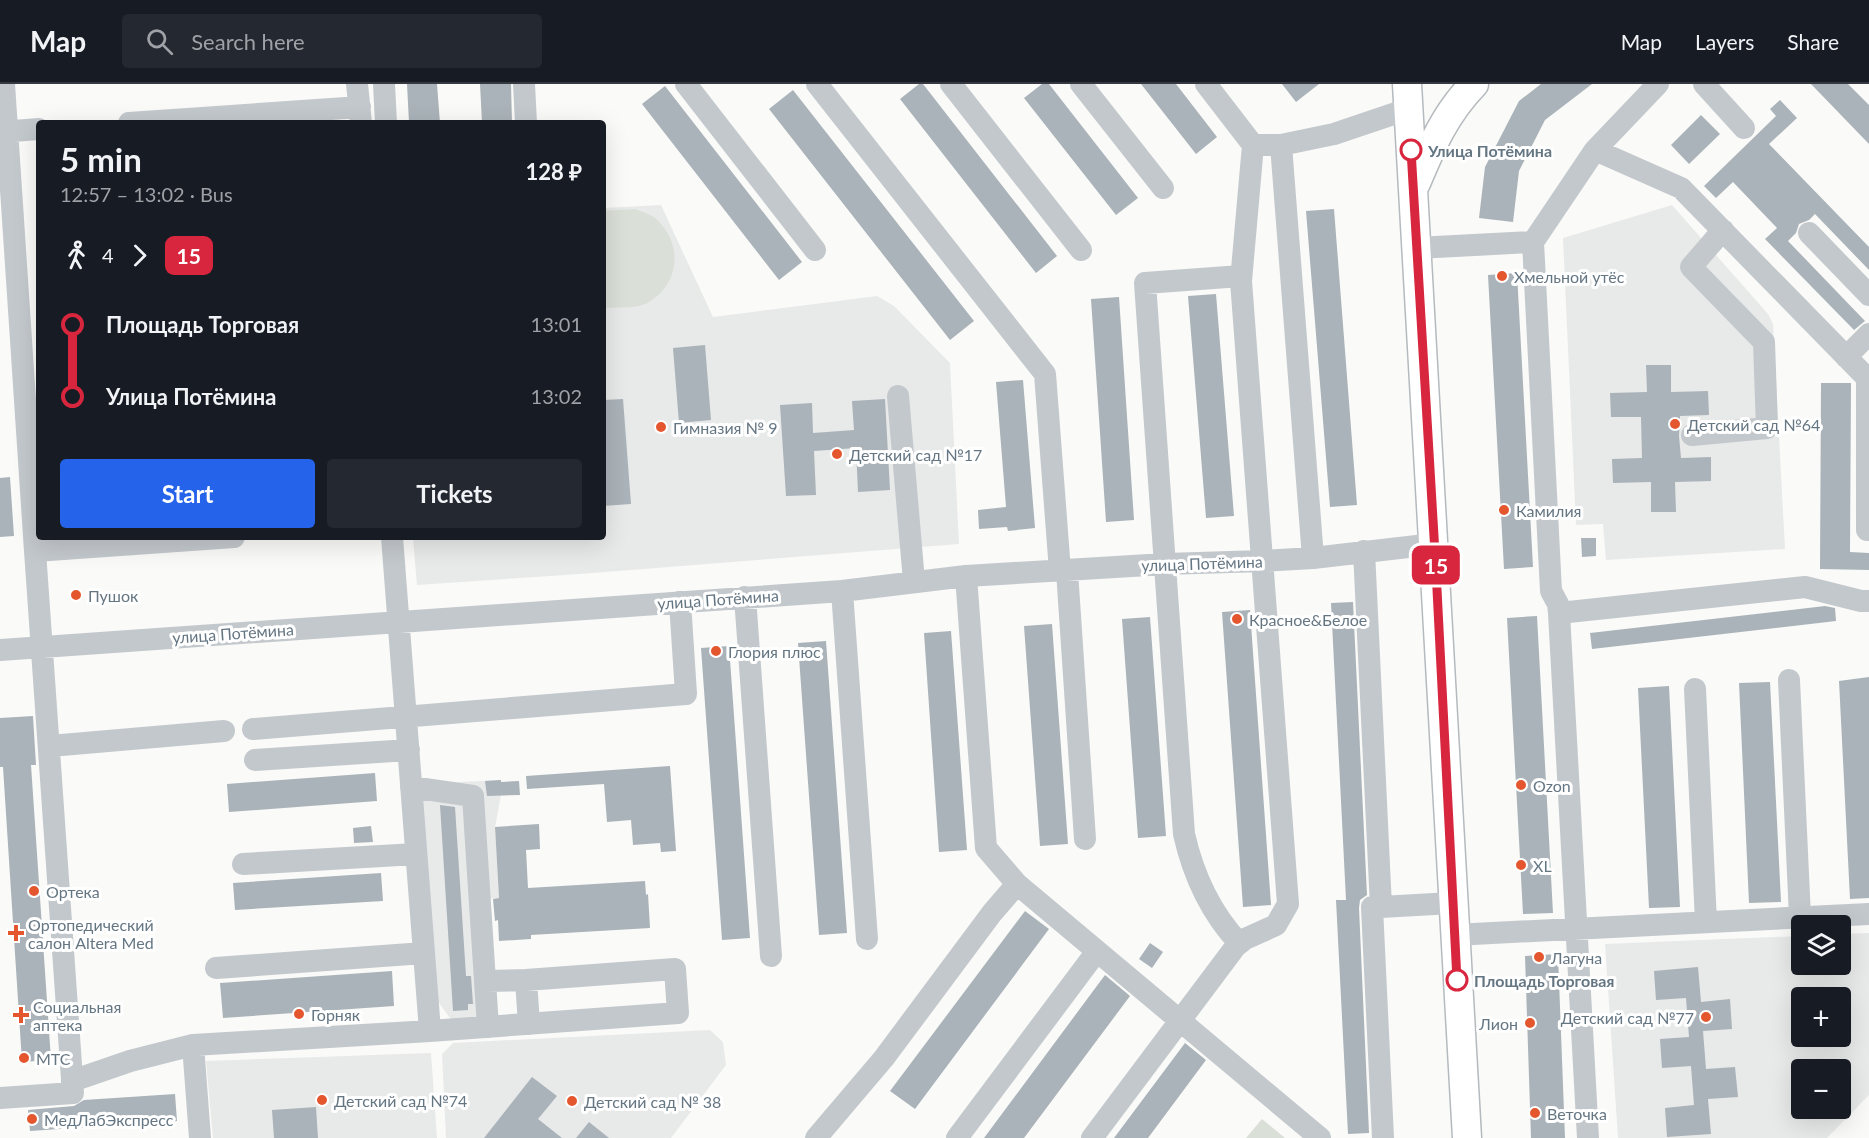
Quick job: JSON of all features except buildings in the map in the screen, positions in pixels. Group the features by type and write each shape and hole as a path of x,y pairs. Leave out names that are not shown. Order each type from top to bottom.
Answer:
{"main road":[{"path":"1413,191 1443,122 1459,99 1474,84"},
{"path":"1405,93 1434,544 1452,903 1467,1138"}],"street":[{"path":"0,1098 73,1093 36,551 4,132 4,84"},
{"path":"216,120 360,115 357,84"},
{"path":"384,84 386,120"},
{"path":"524,84 526,120"},
{"path":"686,84 815,250"},
{"path":"817,84 1046,375 1085,839"},
{"path":"951,84 1081,250"},
{"path":"1081,84 1163,189"},
{"path":"1092,1138 1239,943 1276,924 1288,904 1241,276 1253,145 1206,84"},
{"path":"1588,1138 1559,613 1558,604 1551,591 1533,242 1595,150 1658,84"},
{"path":"1704,84 1744,128"},
{"path":"1253,145 1281,145 1334,134 1405,93"},
{"path":"4,132 36,129"},
{"path":"1281,145 1313,558"},
{"path":"1595,150 1682,188 1867,378 1867,530 1869,530"},
{"path":"1692,435 1767,428 1764,342 1691,267 1723,230"},
{"path":"1809,233 1869,295"},
{"path":"1416,248 1533,242"},
{"path":"1239,943 1222,925 1205,893 1189,855 1184,834 1145,283 1241,276"},
{"path":"1846,357 1869,334"},
{"path":"898,396 914,581"},
{"path":"36,551 192,540"},
{"path":"392,540 430,1031"},
{"name":"улица Потёмина","path":"0,650 842,591 966,576 1313,558 1434,544"},
{"path":"1364,551 1382,907"},
{"path":"966,576 986,848 1017,884 1320,1138"},
{"path":"1559,613 1805,587 1869,601"},
{"path":"842,591 867,939"},
{"path":"746,597 771,956"},
{"path":"253,729 686,694 680,602"},
{"path":"1789,680 1800,915"},
{"path":"1695,688 1706,922"},
{"path":"50,746 224,731"},
{"path":"255,760 408,750"},
{"path":"411,787 473,796 488,1027"},
{"path":"243,864 416,854"},
{"path":"816,1138 884,1058 992,913 1017,884"},
{"path":"1383,1138 1372,907 1452,903"},
{"path":"1846,915 1869,914"},
{"path":"1454,935 1791,917"},
{"path":"957,1138 1097,951"},
{"path":"216,968 424,953"},
{"path":"72,1081 130,1061 193,1046 678,1013 675,969 486,981"},
{"path":"526,980 529,1024"},
{"path":"193,1046 200,1138"}],"shaded area":[{"path":"661,205 713,317 877,296 894,306 950,363 959,544 417,585 413,540 606,540 606,208"},
{"name":"Детский сад №64","path":"1672,205 1768,314 1773,324 1785,549 1606,560 1603,524 1576,525 1563,238"},
{"path":"635,209 649,214 665,229 671,241 674,265 671,276 656,297 641,306 606,308 606,211"},
{"path":"501,780 501,795 495,827 499,898 487,899 492,1017 452,1021 432,993 417,784"},
{"name":"Детский сад №77","path":"1869,933 1869,1095 1851,1113 1851,1059 1791,1059 1791,1119 1846,1119 1827,1138 1618,1138 1605,944 1791,936 1791,975 1851,975 1851,934"},
{"name":"Детский сад № 38","path":"710,1030 723,1042 726,1065 671,1138 446,1138 442,1054 453,1043"},
{"name":"Детский сад №74","path":"431,1053 437,1138 213,1138 206,1061"},
{"path":"1262,1119 1285,1138 1246,1138"}],"bus line":[{"name":"15","path":"1411,150 1457,980"}],"place":[{"name":"Улица Потёмина","path":"1411,150"},
{"name":"Хмельной утёс","path":"1502,276"},
{"name":"Детский сад №64","path":"1675,424"},
{"name":"Гимназия № 9","path":"661,427"},
{"name":"Детский сад №17","path":"837,454"},
{"name":"Камилия","path":"1504,510"},
{"name":"Пушок","path":"76,595"},
{"name":"Красное&Белое","path":"1237,619"},
{"name":"Глория плюс","path":"716,651"},
{"name":"Ozon","path":"1521,785"},
{"name":"XL","path":"1521,865"},
{"name":"Ортека","path":"34,891"},
{"name":"Ортопедический салон Altera Med","path":"16,933"},
{"name":"Лагуна","path":"1539,957"},
{"name":"Площадь Торговая","path":"1457,980"},
{"name":"Горняк","path":"299,1014"},
{"name":"Социальная аптека","path":"21,1015"},
{"name":"Детский сад №77","path":"1706,1017"},
{"name":"Лион","path":"1530,1023"},
{"name":"МТС","path":"24,1058"},
{"name":"Детский сад №74","path":"322,1100"},
{"name":"Детский сад № 38","path":"572,1101"},
{"name":"Веточка","path":"1535,1113"},
{"name":"МедЛабЭкспресс","path":"32,1119"}]}
